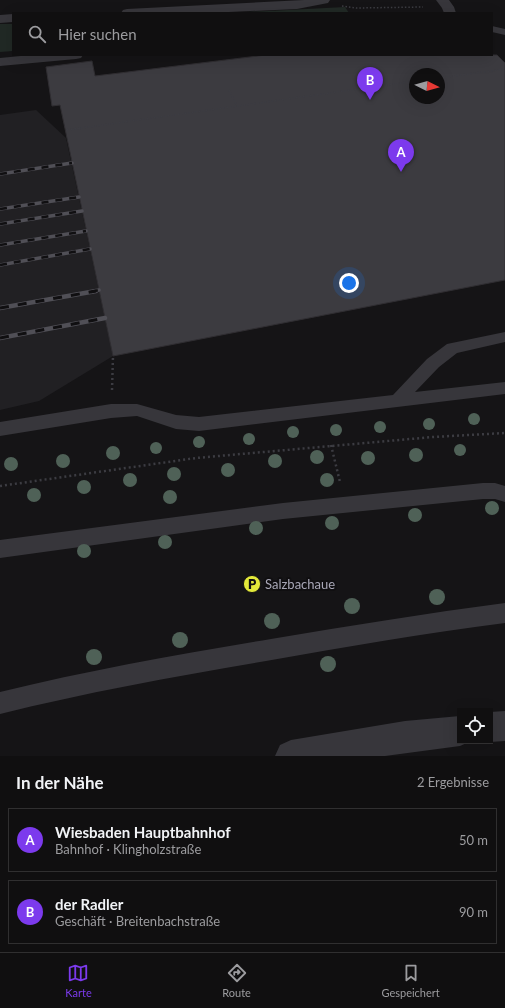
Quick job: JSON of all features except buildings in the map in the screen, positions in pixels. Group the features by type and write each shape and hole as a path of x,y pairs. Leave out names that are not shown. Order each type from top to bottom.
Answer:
{"street":[{"path":"148,12 297,5 315,3 324,0"},
{"path":"437,0 440,12"},
{"path":"442,0 448,7 450,12"},
{"path":"0,19 12,18"},
{"path":"0,62 65,56"},
{"path":"493,727 505,726"},
{"path":"291,756 405,737 457,731"}],"lane":[{"path":"493,29 505,32"},
{"path":"397,401 433,363 452,348 505,337"},
{"path":"0,429 111,411 137,410 176,422 199,424 505,388"},
{"path":"0,549 204,520 483,491 495,491 505,494"},
{"path":"0,703 43,692 135,673 355,636 505,613"}],"path":[{"path":"340,5 356,8 424,7"},
{"path":"445,77 505,69"},
{"path":"67,130 409,82"},
{"path":"382,86 386,91"},
{"path":"229,90 237,106"},
{"path":"111,411 113,356"},
{"path":"0,486 196,458 331,445 505,433"},
{"path":"331,445 346,505"}],"shaded area":[{"path":"345,7 348,12 248,12"},
{"path":"0,24 12,24 12,51 0,52"},
{"path":"36,110 66,138 113,356 39,401 0,410 0,115"}],"railway":[{"path":"0,174 72,163"},
{"path":"0,209 79,197"},
{"path":"0,224 82,211"},
{"path":"0,245 86,231"},
{"path":"0,265 90,249"},
{"path":"93,292 99,290"},
{"path":"0,308 93,292"},
{"path":"0,338 105,318"}],"place":[{"name":"der Radler","path":"370,100"},
{"name":"Wiesbaden Hauptbahnhof","path":"401,172"},
{"name":"Salzbachaue","path":"252,584"}]}
